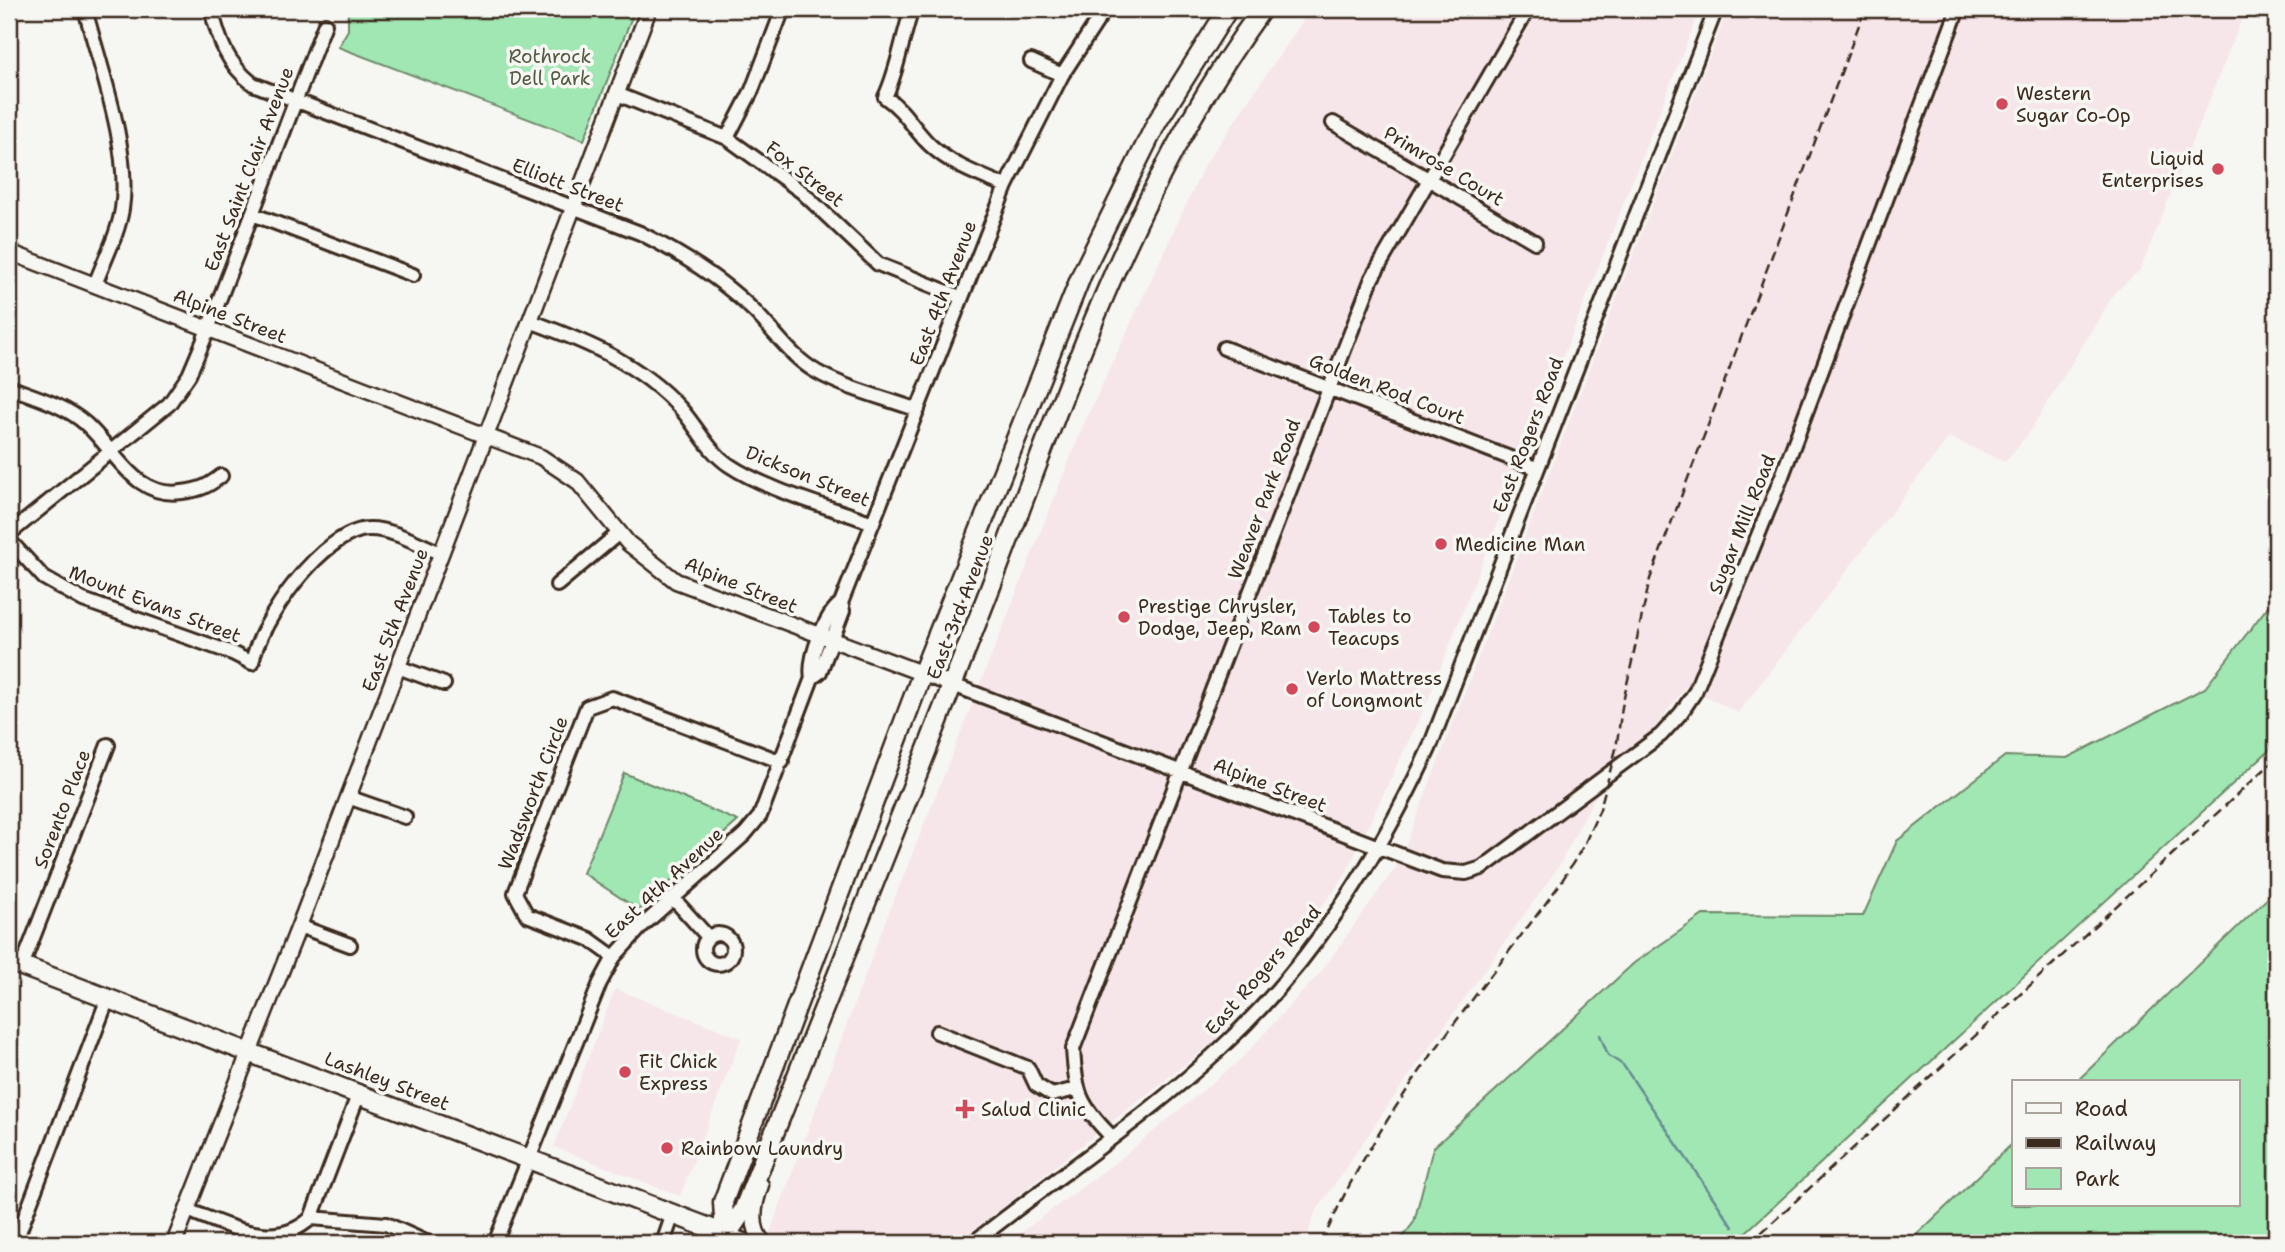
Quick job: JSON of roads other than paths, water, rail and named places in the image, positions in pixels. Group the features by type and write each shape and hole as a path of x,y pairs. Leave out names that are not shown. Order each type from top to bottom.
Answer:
{"main road":[{"name":"East 3rd Avenue","path":"723,1239 723,1202 922,674 1093,249 1157,122 1228,9"},
{"name":"East 3rd Avenue","path":"723,1239 743,1211 953,685 1089,330 1131,231 1193,114 1262,9"},
{"name":"Lashley Street","path":"16,963 673,1214 723,1239"}],"street":[{"path":"85,9 121,150 125,185 117,227 95,285"},
{"name":"Elliott Street","path":"211,9 220,45 240,74 253,83 640,233 718,279 754,311 800,360 818,373 918,410"},
{"name":"East 5th Avenue","path":"174,1243 242,1063 250,1051 299,926 649,9"},
{"path":"727,138 752,90 783,9"},
{"path":"912,9 899,47 894,79 885,97 903,109 928,143 946,159 1006,186"},
{"name":"East 4th Avenue","path":"495,1243 600,983 614,957 642,926 745,834 760,816 812,678 820,672 826,640 843,611 841,603 1006,186 1062,75 1105,9"},
{"name":"Weaver Park Road","path":"1111,1136 1090,1115 1076,1088 1073,1049 1327,386 1372,278 1528,9"},
{"name":"East Rogers Road","path":"973,1243 1171,1092 1250,1019 1322,935 1380,847 1429,749 1716,9"},
{"name":"Sugar Mill Road","path":"1380,847 1442,871 1466,873 1482,868 1661,735 1681,713 1704,673 1782,476 1958,9"},
{"name":"East Saint Clair Avenue","path":"9,534 180,391 209,329 325,24"},
{"path":"1031,61 1062,75"},
{"name":"Fox Street","path":"617,94 727,138 802,192 878,264 960,297"},
{"name":"Primrose Court","path":"1333,122 1535,242"},
{"path":"252,214 413,275"},
{"name":"Alpine Street","path":"9,252 541,457 566,472 586,491 642,558 676,581 826,640 953,685 1380,847"},
{"name":"Dickson Street","path":"530,321 599,347 639,371 681,409 716,454 744,474 873,523"},
{"name":"Golden Rod Court","path":"1224,348 1536,468"},
{"path":"9,387 68,410 86,424 136,479 164,495 204,489 221,476"},
{"name":"Mount Evans Street","path":"9,540 44,578 83,600 232,653 252,663 255,644 265,624 321,552 336,540 353,532 383,531 441,553"},
{"path":"557,585 619,533"},
{"path":"398,667 444,684"},
{"name":"Wadsworth Circle","path":"614,957 589,939 527,915 515,893 587,707 612,698 782,762"},
{"name":"Sorento Place","path":"16,963 108,745"},
{"path":"348,797 405,817"},
{"path":"673,898 708,937"},
{"path":"299,926 350,945"},
{"path":"15,1243 108,998"},
{"path":"937,1032 1028,1068 1036,1085 1052,1095 1076,1088"},
{"path":"187,1210 266,1237 288,1235 311,1218 359,1093"},
{"path":"764,1243 755,1228 754,1210 774,1152 776,1129"},
{"path":"663,1243 673,1214"},
{"path":"311,1218 386,1224 428,1243"},
{"name":"Lashley Street","path":"723,1239 750,1243"}],"waterway":[{"path":"1600,1035 1608,1055 1623,1065 1733,1227"}],"railway":[{"path":"1322,1243 1345,1194 1400,1101 1462,1013 1560,884 1584,845 1600,809 1616,749 1622,707 1650,579 1865,9"},
{"path":"1750,1243 2276,759"}],"place":[{"name":"Western Sugar Co-Op","path":"2002,104"},
{"name":"Liquid Enterprises","path":"2218,169"},
{"name":"Medicine Man","path":"1441,544"},
{"name":"Prestige Chrysler, Dodge, Jeep, Ram","path":"1124,617"},
{"name":"Tables to Teacups","path":"1314,627"},
{"name":"Verlo Mattress of Longmont","path":"1292,689"},
{"name":"Fit Chick Express","path":"625,1072"},
{"name":"Salud Clinic","path":"965,1109"},
{"name":"Rainbow Laundry","path":"667,1148"}],"park label":[{"name":"Rothrock Dell Park","path":"550,67"}]}
